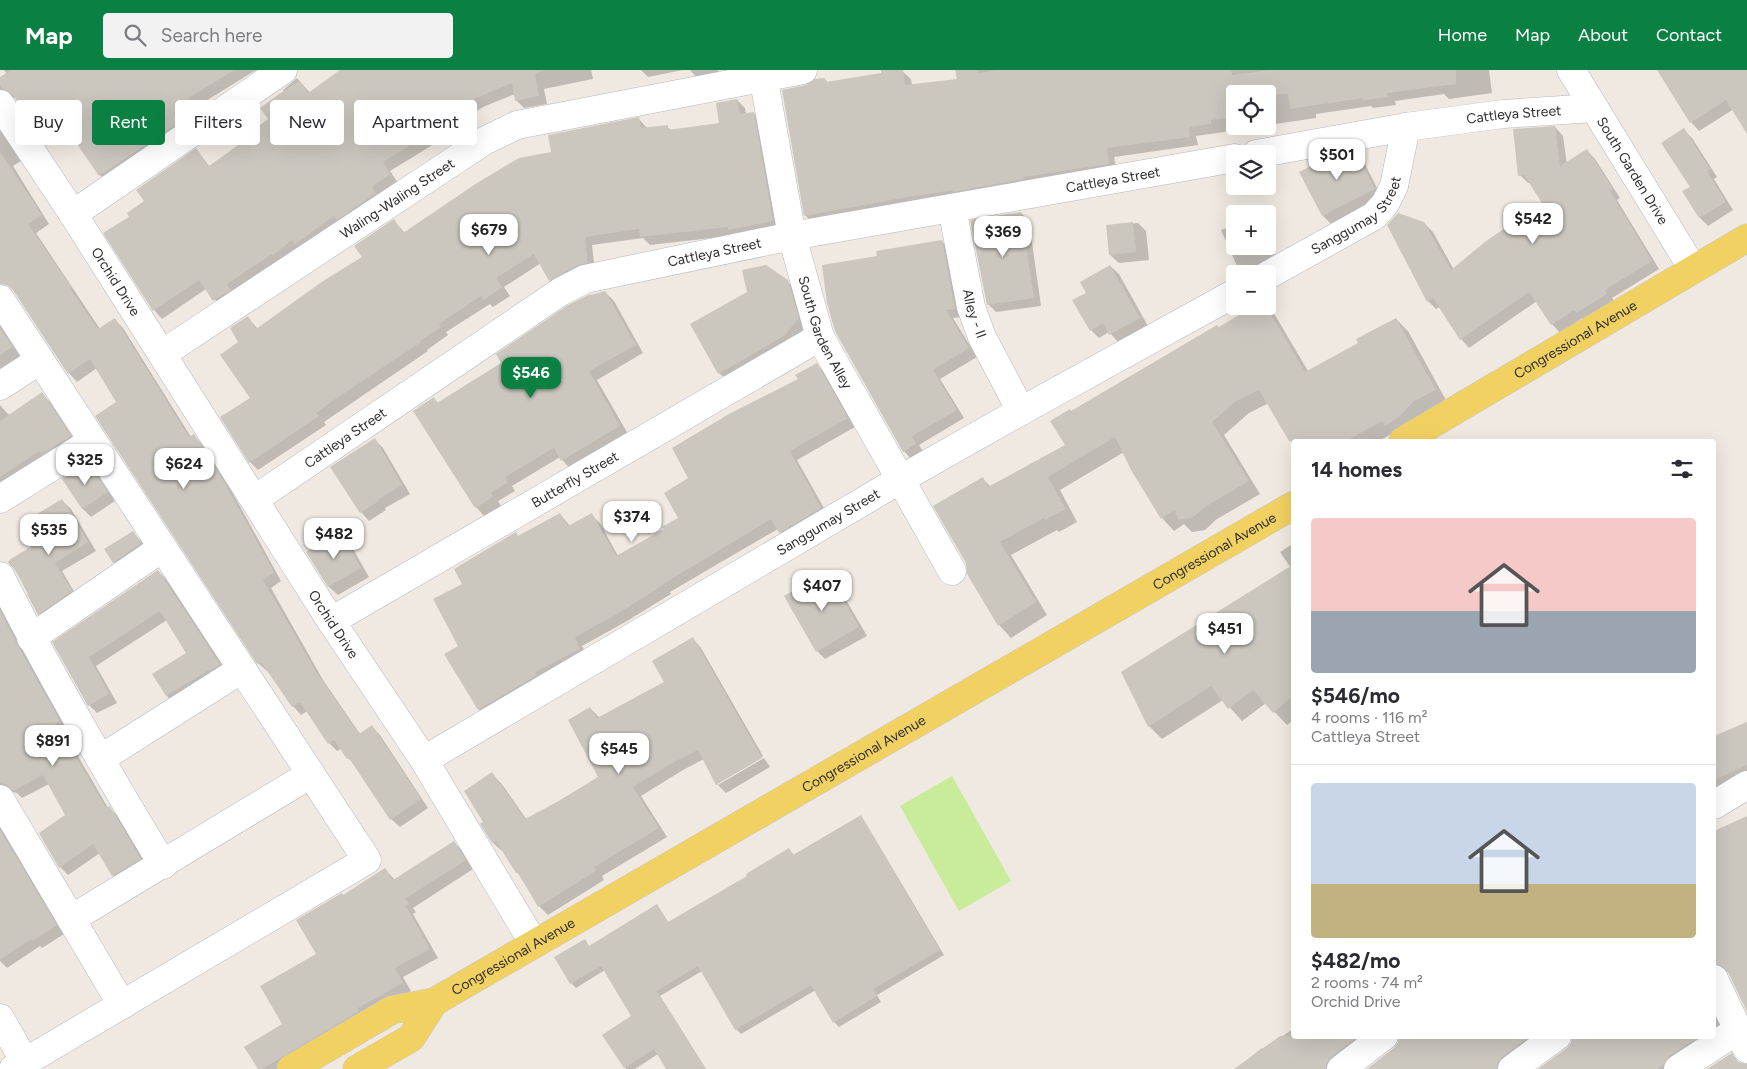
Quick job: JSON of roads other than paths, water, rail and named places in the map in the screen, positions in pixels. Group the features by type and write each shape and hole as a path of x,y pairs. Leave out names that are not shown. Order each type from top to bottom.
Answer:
{"main road":[{"name":"Congressional Avenue","path":"1406,439 1747,238"},
{"name":"Congressional Avenue","path":"291,1069 392,1010 434,1002 1291,507"},
{"name":"Congressional Avenue","path":"357,1069 411,1038 434,1002"}],"street":[{"path":"73,214 283,70"},
{"name":"Waling-Waling Street","path":"162,354 484,141 518,125 762,73 803,70"},
{"name":"South Garden Drive","path":"1578,72 1594,108 1693,270"},
{"name":"South Garden Alley","path":"762,73 792,236 820,337 952,571"},
{"name":"Orchid Drive","path":"0,104 73,214 331,621 424,760 534,944"},
{"name":"Cattleya Street","path":"1276,150 1406,127 1503,114 1594,108"},
{"name":"Sanggumay Street","path":"1276,271 1374,216 1385,204 1394,186 1406,127"},
{"name":"Cattleya Street","path":"255,499 560,292 585,279 792,236 1226,160"},
{"name":"Alley - II","path":"952,208 971,307 982,337 1021,411"},
{"name":"Sanggumay Street","path":"424,760 901,479 1226,298"},
{"path":"0,299 367,860 19,1066 0,1018"},
{"name":"Butterfly Street","path":"331,621 820,337"},
{"path":"0,386 40,360"},
{"path":"0,499 93,441"},
{"path":"31,638 162,548"},
{"path":"0,576 31,638 163,864"},
{"path":"100,759 242,670"},
{"path":"71,919 311,774"},
{"path":"1716,804 1745,790"},
{"path":"0,799 122,1005"},
{"path":"1678,1069 1743,1040 1716,983"},
{"path":"1341,1069 1380,1039"},
{"path":"1512,1069 1553,1039"}]}
